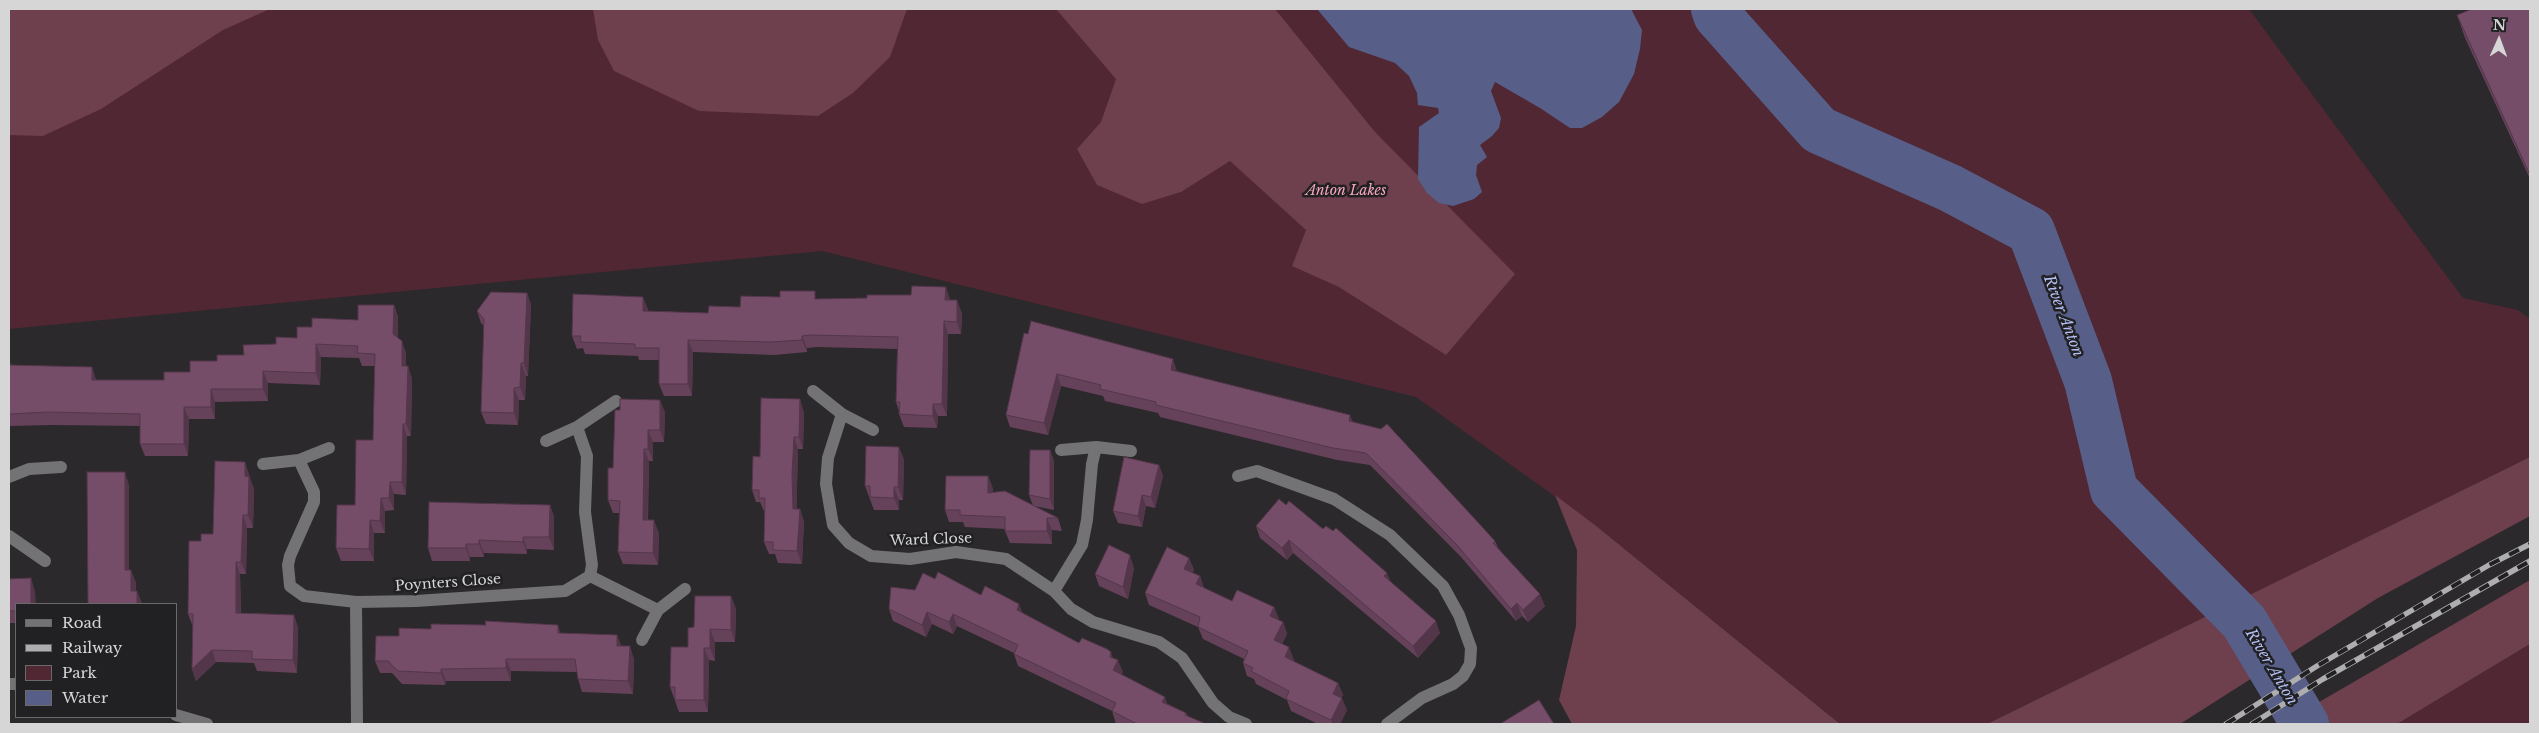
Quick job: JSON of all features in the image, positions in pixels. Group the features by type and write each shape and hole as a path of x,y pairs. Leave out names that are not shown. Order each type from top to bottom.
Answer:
{"street":[{"path":"813,391 842,414 873,430"},
{"path":"546,441 577,427 616,401"},
{"name":"Ward Close","path":"842,414 828,458 826,484 833,525 849,544 872,556 910,559 956,552 1006,559 1054,591 1070,610 1093,622 1159,642 1182,658 1213,703 1229,717 1246,724"},
{"path":"577,427 587,456 585,512 592,552 590,576 658,610"},
{"path":"1054,591 1082,545 1087,520 1092,464 1096,447"},
{"path":"1061,450 1096,447 1130,451"},
{"path":"263,464 299,460 329,448"},
{"name":"Poynters Close","path":"299,460 315,498 290,556 288,576 290,586 304,596 356,602 416,601 518,593 547,593 565,591 590,576"},
{"path":"9,477 29,469 61,467"},
{"path":"1238,476 1257,471 1334,499 1390,535 1442,586 1459,615 1472,648 1470,664 1463,676 1453,684 1422,698 1387,724"},
{"path":"9,536 45,561"},
{"path":"642,640 658,610 685,589"},
{"path":"356,602 357,724"},
{"path":"178,716 207,724"}],"green space":[{"path":"9,9 2249,9 2463,298 2518,310 2530,319 2530,457 1987,724 1840,724 1595,525 1416,397 822,251 9,329"},
{"path":"9,9 270,9 223,30 101,109 43,136 9,135"},
{"path":"593,9 907,9 890,57 853,93 818,116 699,111 614,71 598,40"},
{"path":"1056,9 1275,9 1375,132 1515,274 1446,355 1339,287 1292,266 1306,230 1230,161 1181,192 1142,204 1097,185 1077,149 1101,122 1116,79"},
{"path":"2530,457 2530,516 2378,598 2180,724 1987,724"},
{"path":"1555,495 1595,525 1840,724 1572,724 1559,700 1576,626 1577,550"},
{"path":"2530,580 2530,644 2397,724 2281,724"},
{"path":"2530,644 2530,724 2397,724"}],"water":[{"name":"Anton Lakes","path":"1317,9 1631,9 1642,30 1634,74 1619,102 1602,117 1582,128 1570,128 1495,82 1491,91 1501,118 1499,128 1480,145 1487,157 1477,165 1476,175 1482,192 1474,199 1453,206 1439,203 1427,193 1418,179 1419,127 1439,113 1438,108 1418,105 1417,93 1409,76 1395,63 1349,47"}],"building":[{"path":"2472,9 2530,9 2530,175 2457,15"},
{"path":"912,286 946,287 945,300 957,300 957,322 944,321 942,404 933,404 933,416 899,414 900,402 896,402 898,337 812,335 802,336 802,340 770,342 688,340 688,384 659,384 659,348 635,348 635,344 580,342 581,336 572,336 573,294 643,297 643,311 708,313 709,306 740,307 741,296 780,297 780,291 815,291 815,299 867,298 867,295 911,295"},
{"path":"491,292 527,293 524,363 521,363 520,387 514,388 514,413 481,412 484,319 477,311"},
{"path":"358,305 394,305 393,334 402,341 402,366 408,366 406,424 403,424 402,482 390,482 389,498 381,498 380,521 370,520 369,549 336,548 337,505 355,505 356,440 373,440 375,354 357,353 358,346 316,344 316,373 263,371 263,389 211,389 211,407 184,407 184,444 140,444 140,414 48,412 9,414 9,365 92,367 92,380 164,380 164,372 190,372 190,361 217,361 217,355 244,355 243,345 276,344 276,337 297,338 297,327 312,327 312,318 358,320"},
{"path":"1031,321 1173,359 1171,370 1350,415 1349,421 1381,429 1387,424 1495,541 1493,543 1540,594 1523,610 1517,603 1511,609 1457,545 1366,453 1333,448 1156,405 1156,402 1100,389 1101,385 1057,374 1044,423 1006,415 1024,333 1028,334"},
{"path":"761,398 800,399 799,437 794,437 792,474 793,509 800,509 797,551 773,550 773,542 764,542 765,498 759,498 759,490 752,490 753,456 760,457"},
{"path":"620,399 660,400 660,430 648,430 648,449 644,449 643,520 654,520 653,553 618,552 620,501 608,500 608,468 613,468 615,410 620,410"},
{"path":"866,446 899,447 898,487 894,487 894,498 870,497 870,486 865,486"},
{"path":"1030,450 1050,450 1050,499 1029,495"},
{"path":"1124,457 1159,465 1151,497 1142,495 1138,516 1113,511"},
{"path":"215,461 245,462 245,476 249,477 248,515 243,515 241,562 236,562 236,613 294,615 293,660 252,659 252,651 212,650 192,669 193,614 188,614 189,541 201,541 201,534 213,534"},
{"path":"87,472 125,472 125,570 131,570 131,591 137,591 137,603 88,603"},
{"path":"946,476 988,476 988,493 1005,491 1058,518 1047,518 1047,531 1005,531 1005,517 960,515 960,510 945,510"},
{"path":"1279,499 1286,505 1289,501 1323,529 1326,526 1333,531 1336,528 1387,573 1384,576 1436,621 1413,646 1289,540 1282,548 1256,526"},
{"path":"429,502 550,505 549,537 523,537 523,542 479,540 479,544 466,544 466,548 428,548"},
{"path":"1109,545 1130,555 1123,587 1095,574"},
{"path":"1167,547 1189,558 1184,569 1200,576 1196,584 1232,601 1237,590 1274,607 1270,616 1283,622 1274,640 1289,647 1285,657 1338,683 1333,694 1342,698 1331,720 1286,699 1289,691 1251,671 1253,668 1243,663 1248,651 1198,627 1200,617 1145,593"},
{"path":"938,572 981,595 985,586 1019,604 1017,610 1079,643 1082,638 1107,649 1111,652 1110,657 1118,660 1113,670 1165,697 1162,702 1206,724 1137,724 1112,711 1116,703 1014,654 1018,645 953,614 949,622 927,612 922,625 889,609 891,587 915,590 923,573 935,579"},
{"path":"31,578 31,603 15,603 15,611 9,611 9,579"},
{"path":"695,596 731,596 731,630 710,629 710,648 704,648 704,700 675,700 675,687 670,687 671,647 688,647 688,628 694,627"},
{"path":"485,621 558,625 558,633 617,635 617,646 630,646 628,681 578,679 575,659 506,659 506,668 441,669 441,673 398,671 388,661 375,661 376,636 399,636 399,628 431,629 431,624 486,625"},
{"path":"1539,700 1554,724 1500,724"}],"waterway":[{"name":"River Anton","path":"1715,9 1717,15 1819,130 1950,188 2031,231 2088,381 2114,490 2244,622 2305,724"}],"railway":[{"path":"2226,724 2317,666 2489,565 2530,544"},
{"path":"2252,724 2323,679 2530,561"}]}
